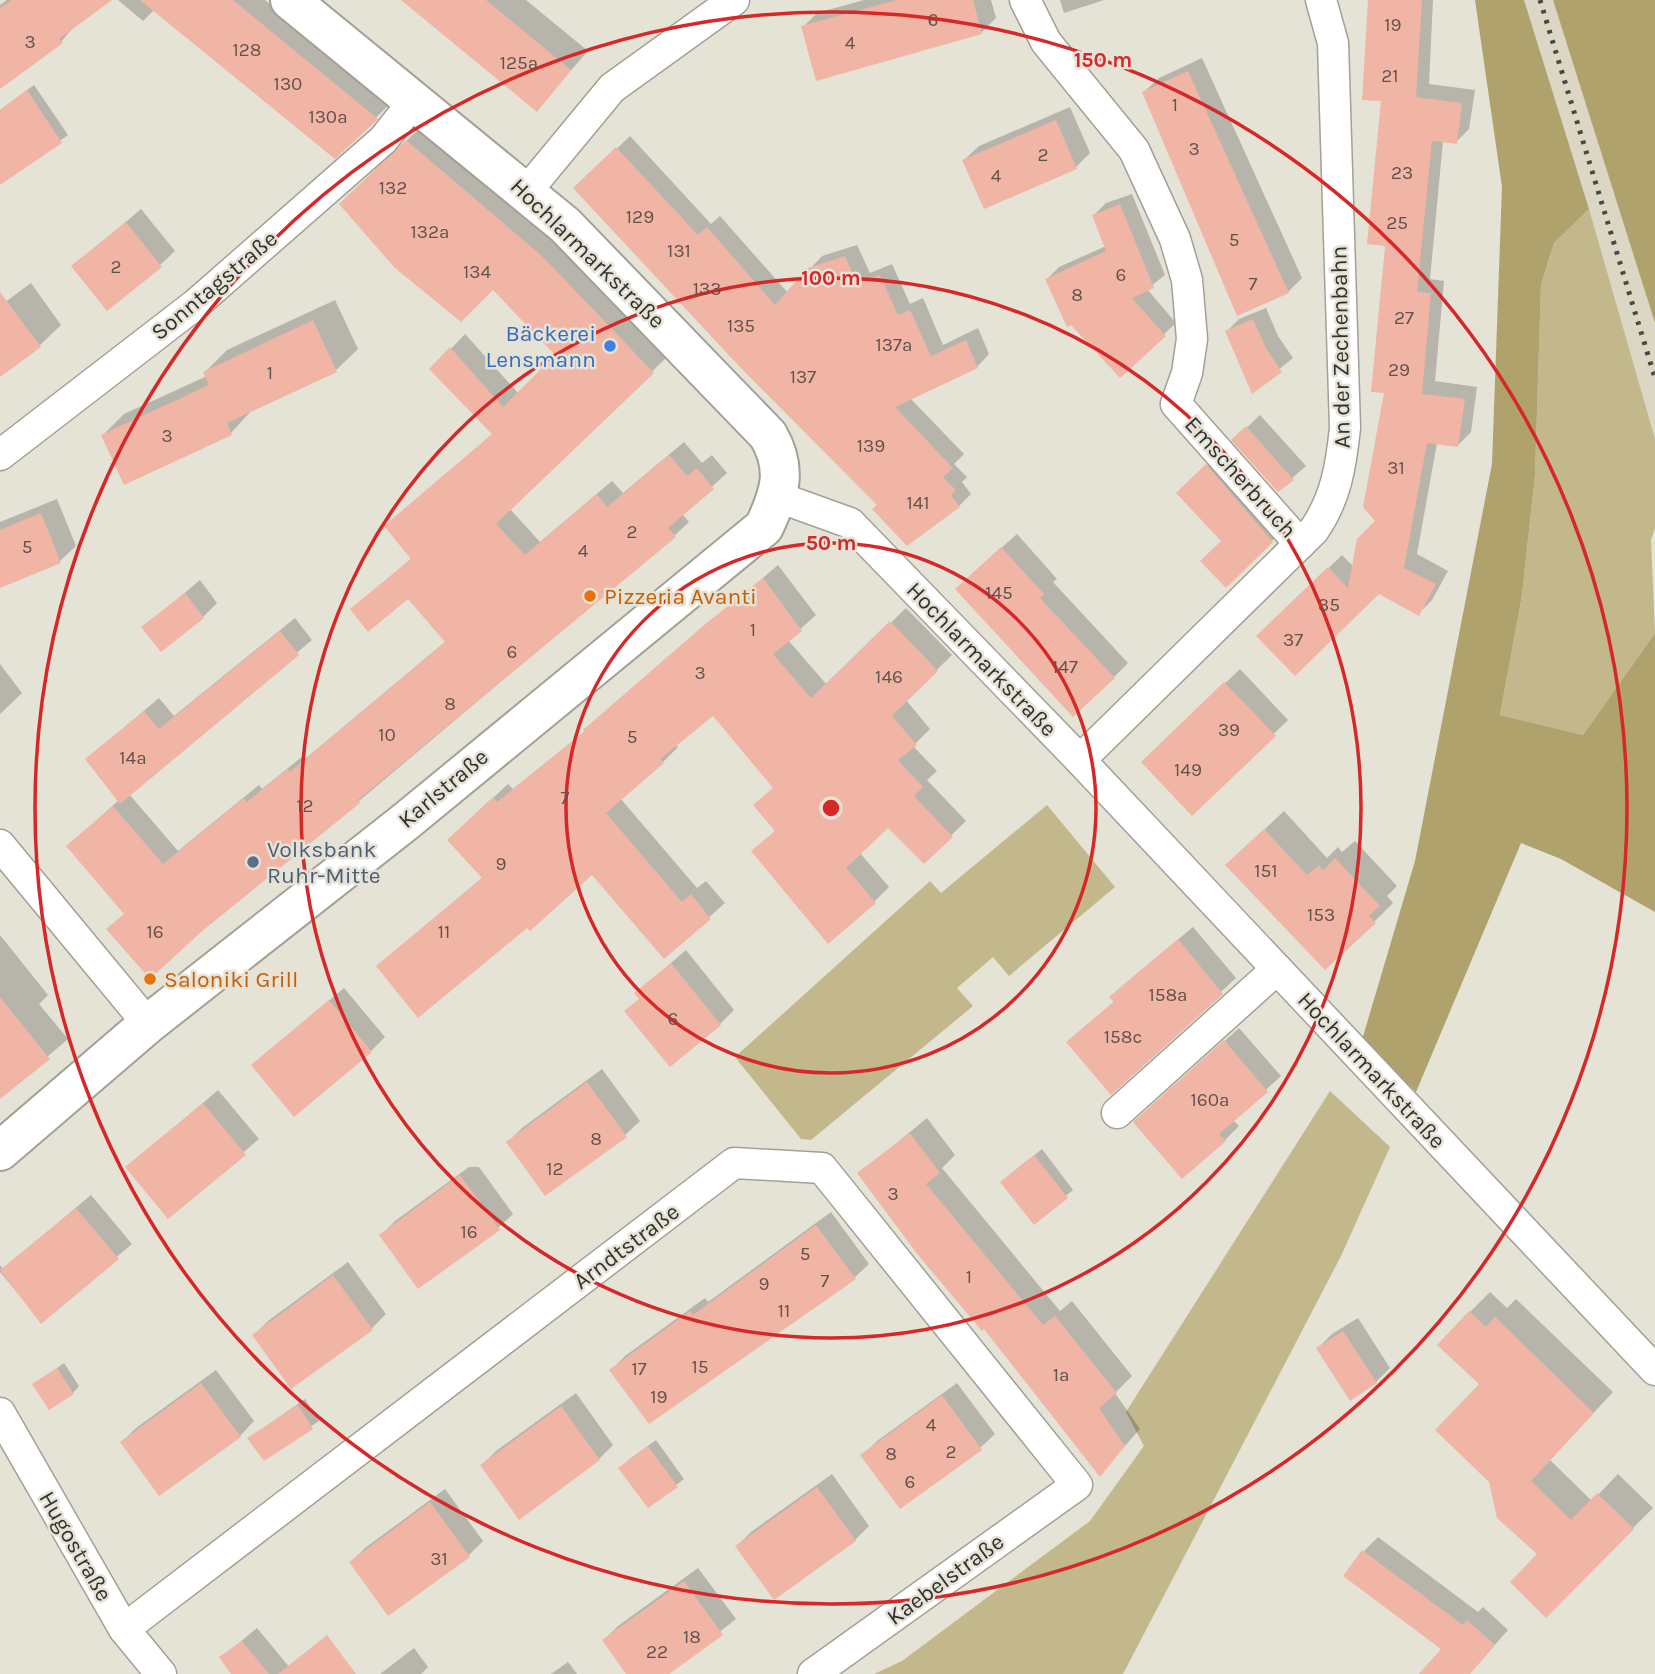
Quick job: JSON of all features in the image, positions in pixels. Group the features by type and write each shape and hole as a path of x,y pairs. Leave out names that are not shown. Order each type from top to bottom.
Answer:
{"street":[{"name":"Hochlarmarkstraße","path":"290,0 565,225 768,435 781,464 782,479 778,497 850,523 1080,760 1655,1370"},
{"path":"527,192 612,88 734,0"},
{"name":"Emscherbruch","path":"1025,0 1046,42 1134,149 1175,239 1187,280 1192,339 1187,373 1176,404 1300,544"},
{"name":"An der Zechenbahn","path":"1080,760 1300,544 1327,510 1337,484 1345,428 1333,43 1321,0"},
{"name":"Sonntagstraße","path":"0,454 196,304 383,141 414,101"},
{"name":"Karlstraße","path":"0,1151 148,1024 405,822 764,527 778,497"},
{"path":"0,845 148,1024"},
{"path":"1117,1113 1277,969"},
{"name":"Arndtstraße","path":"124,1629 734,1163 822,1168 1077,1485"},
{"name":"Hugostraße","path":"0,1413 124,1629 161,1674"},
{"name":"Kaebelstraße","path":"813,1674 1077,1485"}],"shaded area":[{"path":"1475,0 1524,0 1589,209 1554,243 1541,284 1535,475 1522,595 1500,715 1583,735 1655,633 1655,912 1561,859 1521,843 1416,1092 1362,1040 1415,861 1492,464 1502,187"},
{"path":"1524,0 1553,0 1655,323 1655,439"},
{"path":"1553,0 1655,0 1655,323"},
{"path":"1589,209 1655,439 1655,528 1651,540 1655,633 1583,735 1500,715 1522,595 1535,475 1541,284 1554,243"},
{"path":"1047,805 1115,887 1009,976 993,957 957,988 973,1006 811,1140 801,1139 735,1057 930,881 941,893"},
{"path":"1330,1091 1390,1147 1341,1256 1123,1674 874,1674 902,1661 1090,1521 1144,1446 1126,1412"}],"building":[{"path":"12,0 112,0 59,39 63,43 0,89 0,8"},
{"path":"140,0 233,0 378,119 335,159"},
{"path":"401,0 486,0 571,70 537,112"},
{"path":"897,0 973,0 982,34 816,81 801,26"},
{"path":"1368,0 1422,0 1416,97 1462,103 1457,144 1432,141 1417,292 1431,293 1422,394 1465,399 1458,447 1427,443 1404,568 1436,584 1419,616 1379,594 1295,676 1256,636 1328,567 1348,588 1357,539 1375,521 1363,507 1384,393 1371,392 1385,246 1367,244 1381,101 1362,100"},
{"path":"1188,71 1289,293 1237,316 1142,92"},
{"path":"27,90 62,143 0,185 0,110"},
{"path":"1056,120 1077,169 984,209 962,160"},
{"path":"406,140 543,257 654,373 496,524 525,555 597,494 607,507 669,455 687,476 697,468 714,489 668,528 676,537 358,800 360,803 201,932 150,979 106,929 124,914 66,846 113,806 163,864 244,798 247,802 287,769 290,772 445,642 408,599 368,632 350,609 411,559 384,526 492,434 429,369 450,347 503,407 555,355 493,290 461,322 395,268 339,204"},
{"path":"616,147 698,235 707,227 775,305 808,268 845,256 857,284 880,275 898,315 910,310 931,356 966,340 978,368 895,407 953,468 943,477 956,490 951,495 960,507 907,546 872,509 877,505 738,365 573,188"},
{"path":"1120,204 1154,288 1132,298 1166,336 1120,378 1071,325 1067,327 1045,279 1106,251 1092,215"},
{"path":"126,222 162,267 107,311 71,266"},
{"path":"0,292 41,347 0,377"},
{"path":"1253,319 1266,348 1282,372 1252,394 1225,331"},
{"path":"313,320 337,372 227,423 232,435 124,485 101,435 209,385 203,372"},
{"path":"1246,426 1294,480 1278,492 1231,440"},
{"path":"1206,464 1273,542 1226,588 1200,561 1221,541 1176,493"},
{"path":"41,513 61,563 0,588 0,530"},
{"path":"1001,547 1044,594 1040,598 1115,678 1073,717 955,589"},
{"path":"763,578 802,631 773,654 811,698 890,621 938,671 892,716 917,745 898,760 923,787 914,796 953,837 924,864 888,828 846,868 876,903 828,944 751,851 775,831 753,805 773,788 713,716 660,759 664,763 606,813 682,902 691,894 711,919 664,959 592,875 530,931 527,928 418,1018 376,966 482,878 447,840 493,797 497,802 584,732 583,730 703,626"},
{"path":"185,593 204,618 161,652 141,627"},
{"path":"280,631 299,655 120,804 85,759 144,711 159,729"},
{"path":"1224,682 1276,736 1192,816 1141,762"},
{"path":"1264,829 1307,875 1319,865 1323,870 1335,858 1380,906 1369,916 1376,923 1325,970 1225,865"},
{"path":"1178,939 1223,994 1111,1095 1066,1042 1114,1002 1109,997"},
{"path":"671,963 721,1025 670,1067 624,1011 639,999 634,993"},
{"path":"0,997 50,1059 0,1099"},
{"path":"329,1000 372,1052 294,1117 251,1065"},
{"path":"1224,1040 1268,1092 1219,1134 1226,1141 1182,1179 1133,1122"},
{"path":"587,1082 627,1137 545,1196 506,1142"},
{"path":"203,1103 246,1155 168,1219 125,1167"},
{"path":"910,1133 940,1173 926,1184 1043,1325 1055,1316 1117,1393 1099,1408 1125,1446 1100,1477 984,1329 982,1331 918,1255 857,1173"},
{"path":"1034,1155 1068,1198 1034,1225 1000,1182"},
{"path":"460,1175 500,1230 418,1289 379,1235"},
{"path":"76,1208 119,1259 41,1324 0,1270"},
{"path":"816,1225 856,1279 649,1424 609,1370 690,1311 693,1315"},
{"path":"333,1275 373,1330 291,1389 252,1335"},
{"path":"1469,1311 1486,1327 1495,1317 1594,1413 1531,1481 1571,1520 1597,1493 1634,1529 1546,1618 1510,1582 1537,1554 1497,1518 1489,1482 1435,1430 1479,1384 1437,1345"},
{"path":"1343,1331 1377,1383 1350,1401 1316,1348"},
{"path":"57,1368 74,1394 49,1410 32,1384"},
{"path":"201,1383 241,1437 159,1496 120,1442"},
{"path":"942,1395 982,1450 900,1509 860,1455"},
{"path":"298,1405 313,1429 264,1461 247,1438"},
{"path":"561,1406 600,1460 519,1520 480,1465"},
{"path":"648,1446 678,1487 648,1508 618,1468"},
{"path":"817,1487 856,1541 774,1600 735,1546"},
{"path":"430,1502 470,1557 388,1616 349,1562"},
{"path":"1362,1550 1463,1625 1467,1620 1495,1645 1470,1674 1419,1674 1441,1649 1343,1576"},
{"path":"684,1581 723,1635 669,1674 626,1674 602,1640"},
{"path":"327,1635 356,1674 278,1674"},
{"path":"242,1641 269,1674 231,1674 219,1657"}],"railway":[{"path":"1540,0 1655,378"}],"place":[{"name":"Bäckerei Lensmann","path":"610,346"},
{"name":"Pizzeria Avanti","path":"590,596"},
{"name":"Volksbank Ruhr-Mitte","path":"253,862"},
{"name":"Saloniki Grill","path":"150,979"}]}
